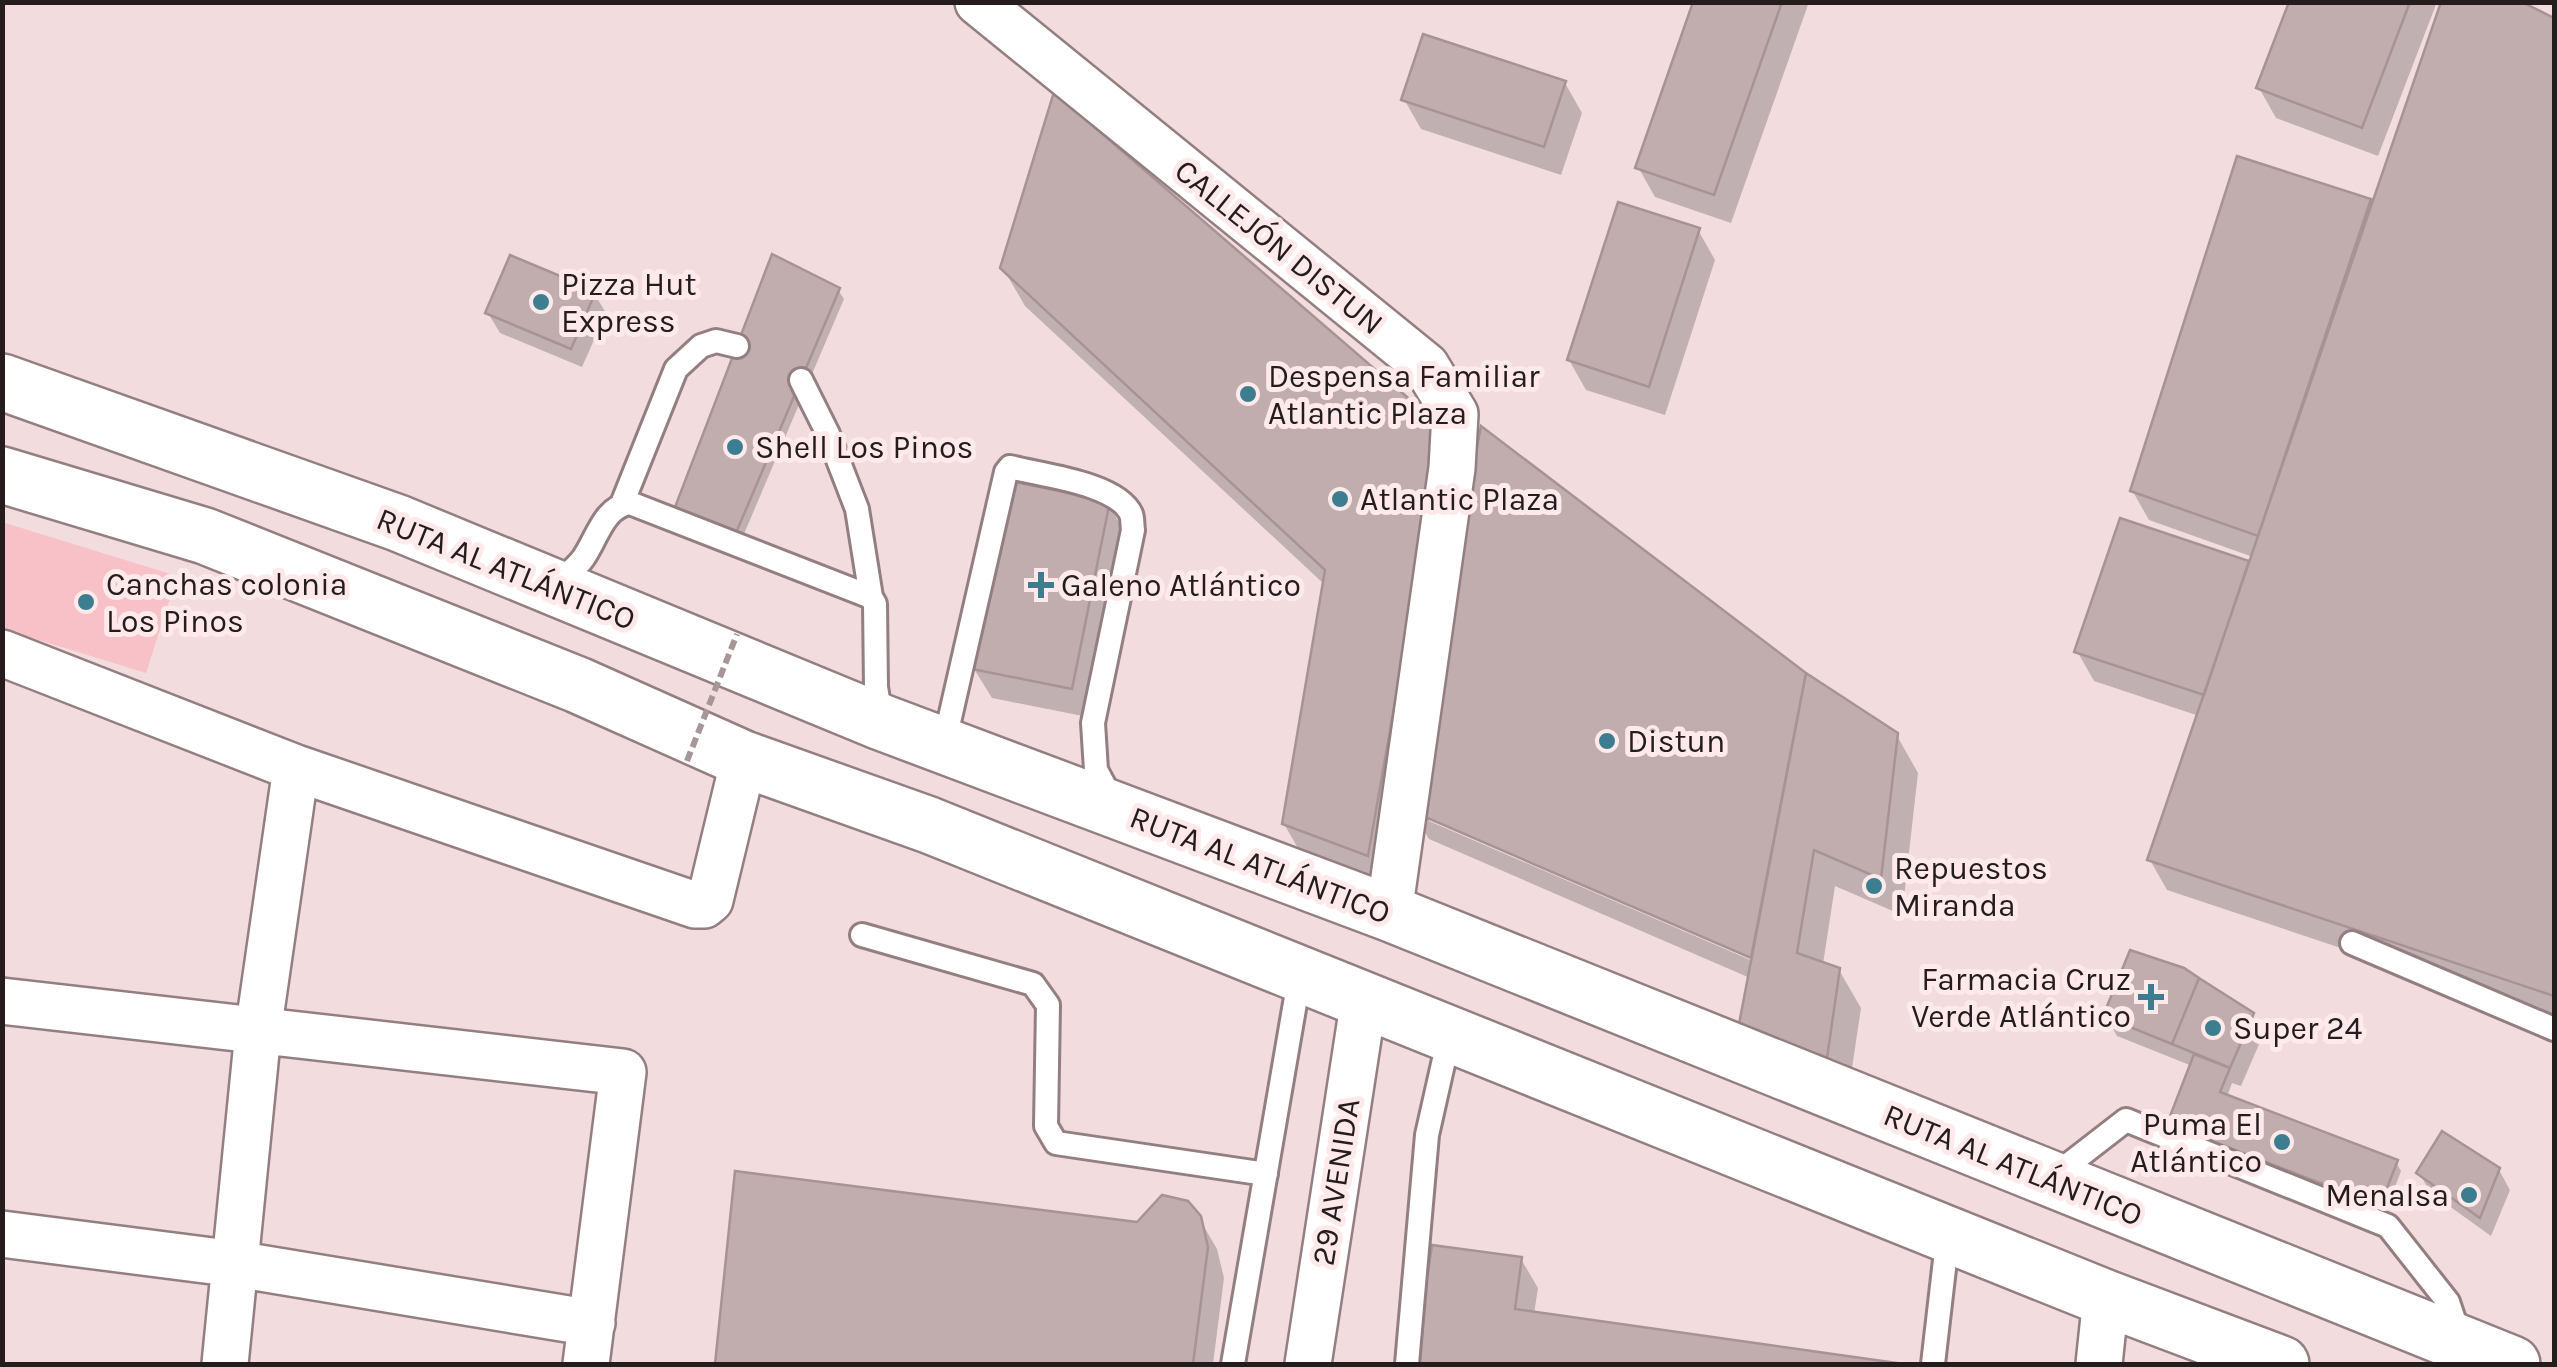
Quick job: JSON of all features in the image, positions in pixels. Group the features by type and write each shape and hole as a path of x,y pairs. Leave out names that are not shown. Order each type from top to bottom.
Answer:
{"highway":[{"name":"RUTA AL ATLÁNTICO","path":"2,382 398,523 898,728 1947,1126 2048,1179 2497,1358"},
{"path":"2,475 205,536 578,685 744,760 928,824 2106,1298 2280,1364"},
{"path":"2012,1259 2048,1179"}],"street":[{"name":"CALLEJÓN DISTUN","path":"978,2 1426,366 1456,414 1452,468 1389,912"},
{"path":"2,654 296,768 704,905 710,900 744,760"},
{"path":"224,1364 258,1032 296,768"},
{"name":"29 AVENIDA","path":"1308,1364 1364,999"},
{"path":"2,1001 623,1072 589,1344 236,1264 2,1234"},
{"path":"2099,1364 2106,1298"}],"lane":[{"path":"554,585 582,561 603,524 622,504 676,369 701,346 716,342 737,346"},
{"path":"801,380 828,434 857,509 874,604 876,687 898,728 933,732 950,722 1010,468 1102,489 1120,500 1131,514 1133,530 1093,723 1096,770 1105,792 1127,815"},
{"path":"622,504 630,503 870,597"},
{"path":"862,935 1034,984 1048,1005 1046,1126 1056,1143 1266,1174"},
{"path":"2352,943 2554,1029"},
{"path":"1233,1364 1300,974"},
{"path":"1406,1364 1427,1135 1450,1034"},
{"path":"2048,1179 2126,1120 2388,1226 2448,1302 2456,1326 2497,1358"},
{"path":"1934,1364 1948,1234"}],"path":[{"path":"687,761 737,634"}],"shaded area":[{"name":"Canchas colonia Los Pinos","path":"2,522 177,576 146,673 3,629"}],"building":[{"path":"1693,2 1782,2 1714,195 1635,168"},
{"path":"2289,2 2410,2 2362,128 2256,88"},
{"path":"2441,2 2522,2 2554,18 2554,996 2147,860"},
{"path":"1423,34 1566,81 1544,147 1401,100"},
{"name":"Atlantic Plaza","path":"1054,92 1443,428 1368,856 1282,824 1325,570 1000,268"},
{"path":"2237,156 2371,199 2258,536 2130,491"},
{"path":"1618,202 1700,228 1649,387 1567,360"},
{"name":"Shell Los Pinos","path":"772,254 840,288 733,540 672,515"},
{"name":"Pizza Hut Express","path":"510,255 596,291 571,349 485,313"},
{"name":"Distun","path":"1481,426 1806,673 1751,958 1409,810"},
{"name":"Galeno Atlántico","path":"1010,481 1110,501 1072,689 972,669"},
{"path":"2120,518 2249,561 2204,695 2074,652"},
{"path":"1806,673 1898,733 1881,879 1814,850 1797,953 1840,968 1827,1058 1739,1024"},
{"name":"Farmacia Cruz Verde Atlántico","path":"2130,950 2184,968 2199,978 2172,1044 2103,1016"},
{"name":"Super 24","path":"2199,978 2254,1013 2230,1068 2172,1044"},
{"name":"Puma El Atlántico","path":"2194,1054 2230,1068 2220,1092 2398,1160 2380,1206 2167,1124"},
{"name":"Menalsa","path":"2442,1131 2500,1168 2480,1218 2416,1173"},
{"path":"735,1171 1137,1222 1162,1195 1188,1201 1201,1216 1208,1247 1193,1364 715,1364"},
{"path":"1432,1245 1522,1257 1515,1309 1904,1364 1414,1364"}],"place":[{"name":"Pizza Hut Express","path":"541,302"},
{"name":"Despensa Familiar Atlantic Plaza","path":"1248,394"},
{"name":"Shell Los Pinos","path":"735,447"},
{"name":"Atlantic Plaza","path":"1340,499"},
{"name":"Galeno Atlántico","path":"1041,585"},
{"name":"Canchas colonia Los Pinos","path":"86,602"},
{"name":"Distun","path":"1607,741"},
{"name":"Repuestos Miranda","path":"1874,886"},
{"name":"Farmacia Cruz Verde Atlántico","path":"2151,997"},
{"name":"Super 24","path":"2213,1028"},
{"name":"Puma El Atlántico","path":"2282,1142"},
{"name":"Menalsa","path":"2469,1195"}]}
